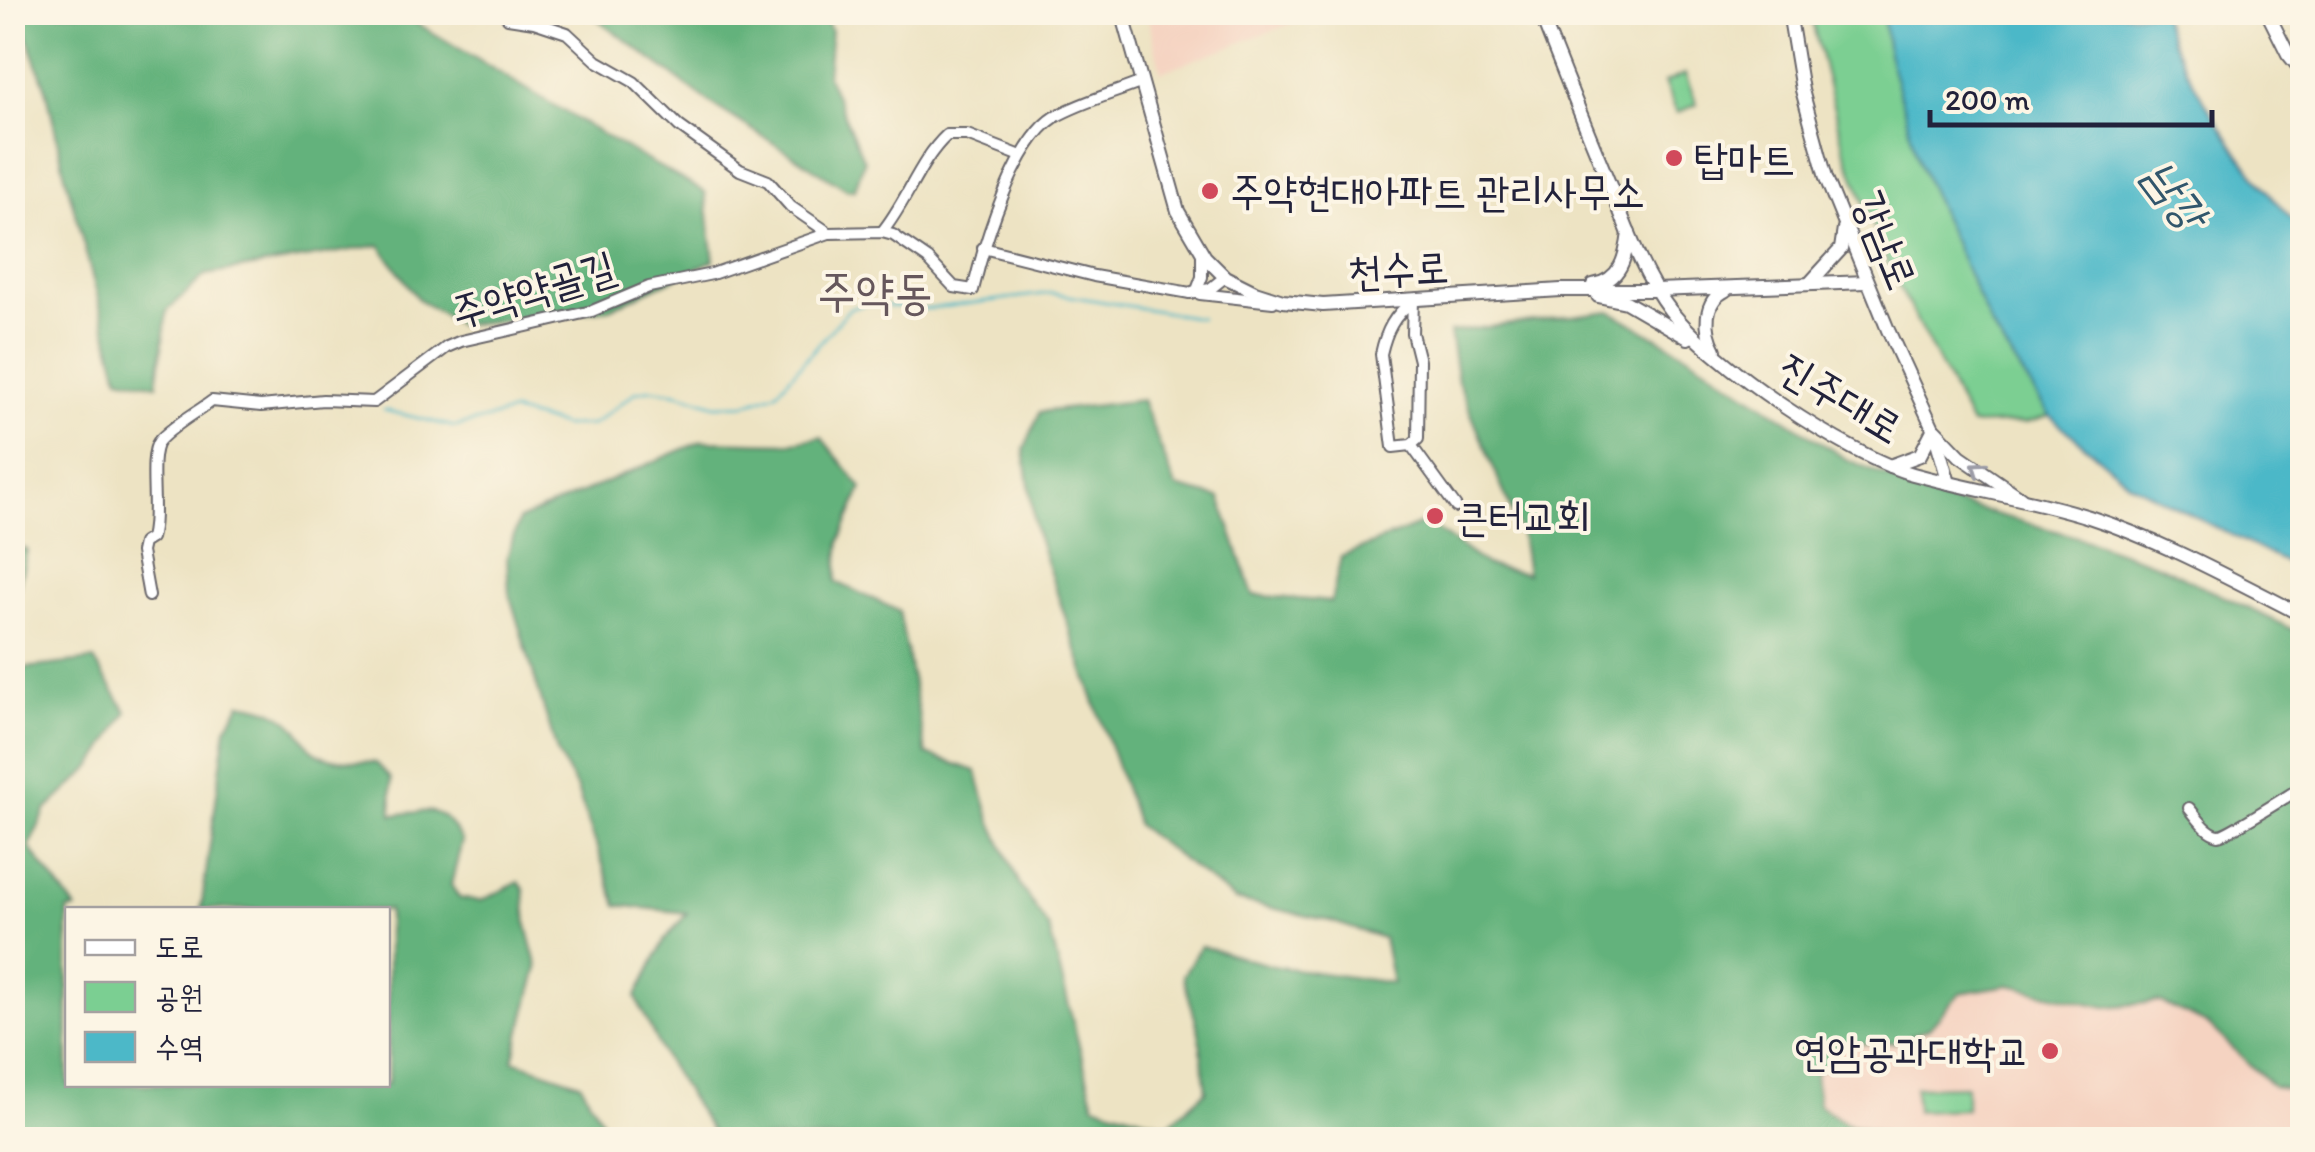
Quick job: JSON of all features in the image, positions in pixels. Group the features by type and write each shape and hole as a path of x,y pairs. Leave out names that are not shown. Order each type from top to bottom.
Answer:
{"street":[{"path":"502,12 508,18 567,33 597,61 634,82 695,138 740,170 768,181 791,207 829,234"},
{"name":"천수로","path":"1122,12 1178,211 1202,252 1225,277 1270,298 1323,305 1561,290 1868,282"},
{"name":"진주대로","path":"1540,12 1628,233 1656,290 1684,326 1724,360 1848,448 1889,466 2118,528 2302,615"},
{"name":"강남로","path":"1789,12 1802,90 1826,178 1933,428 1950,483"},
{"path":"2267,12 2288,54 2302,71"},
{"path":"1021,156 967,134 947,135 937,144 900,210 882,232 928,259 954,287 973,290 983,248 1021,156 1053,118 1142,82"},
{"path":"1809,284 1841,250 1844,227"},
{"name":"주약약골길","path":"149,596 140,552 143,543 152,538 156,522 154,457 158,442 212,402 261,406 323,400 374,402 461,341 592,310 649,287 712,274 829,234 882,232"},
{"path":"1561,290 1603,284 1613,276 1626,254 1628,233"},
{"path":"983,248 1094,276 1190,293 1323,305"},
{"path":"1190,293 1197,290 1202,277 1202,252"},
{"path":"1190,293 1210,289 1225,277"},
{"path":"1724,360 1712,346 1707,320 1714,298 1733,287"},
{"path":"1561,290 1626,302 1724,360"},
{"path":"1413,301 1418,439 1411,445 1393,448 1381,354 1393,320 1413,301"},
{"path":"1889,466 1920,455 1933,428"},
{"path":"1933,428 1960,456 2027,502"},
{"path":"1411,445 1456,507"},
{"path":"2189,808 2208,830 2229,834 2240,823 2302,787"}],"shaded area":[{"path":"1311,12 1312,16 1161,72 1147,13"},
{"name":"연암공과대학교","path":"1986,964 2186,1002 2302,1044 2302,1139 1794,1139 1784,1058"}],"green space":[{"path":"311,12 314,16 324,12 400,13 705,192 714,260 609,309 459,325 418,299 380,245 205,275 167,311 157,385 119,377 47,92 19,13"},
{"path":"589,13 823,13 831,31 827,76 864,161 855,189 848,190 710,103"},
{"path":"1810,13 1883,13 1888,53 1991,326 2050,416 2026,423 1971,425 1889,267 1844,149"},
{"path":"1685,74 1697,104 1677,113 1664,83"},
{"path":"1610,311 1688,355 1846,459 1941,499 2084,539 2156,564 2302,634 2302,1091 2273,1087 2209,1025 2159,1002 2106,1007 2009,985 1960,993 1929,1028 1897,1042 1837,1045 1830,1066 1815,1072 1818,1105 1847,1124 1884,1134 1884,1139 716,1139 664,1057 636,997 664,941 687,913 617,905 576,787 558,755 509,593 507,557 519,520 702,441 789,443 821,437 862,488 840,541 836,582 899,611 926,754 976,771 990,818 1021,887 1049,928 1094,1104 1168,1125 1206,1091 1199,1032 1183,976 1200,946 1273,966 1392,983 1383,938 1330,921 1235,900 1137,825 1036,532 1024,450 1040,412 1142,400 1176,487 1220,498 1253,595 1331,602 1341,557 1426,522 1486,565 1527,574 1521,534 1458,382 1450,332"},
{"path":"12,546 27,550 13,612"},
{"path":"13,626 16,669 94,660 127,712 94,765 46,810 29,847 74,907 65,907 65,1087 390,1087 390,907 201,907 226,728 241,703 286,718 320,754 376,763 391,779 392,815 426,811 447,820 462,841 451,885 459,898 480,901 519,882 524,889 527,926 538,968 513,1060 580,1083 612,1139 13,1139"},
{"path":"1966,1086 1966,1109 1916,1111 1915,1087"}],"water":[{"name":"남강","path":"1883,13 2161,13 2185,67 2221,127 2262,185 2302,228 2302,571 2129,483 2050,416 1991,326 1919,163 1888,53"}],"waterway":[{"path":"384,410 455,427 513,412 564,426 592,425 636,392 651,389 716,405 746,404 776,393 849,309 866,304 926,309 1052,293 1200,318"}],"place":[{"name":"탑마트","path":"1674,158"},
{"name":"주약현대아파트 관리사무소","path":"1210,191"},
{"name":"큰터교회","path":"1435,516"},
{"name":"연암공과대학교","path":"2050,1051"}],"district":[{"name":"주약동","path":"875,291"}]}
